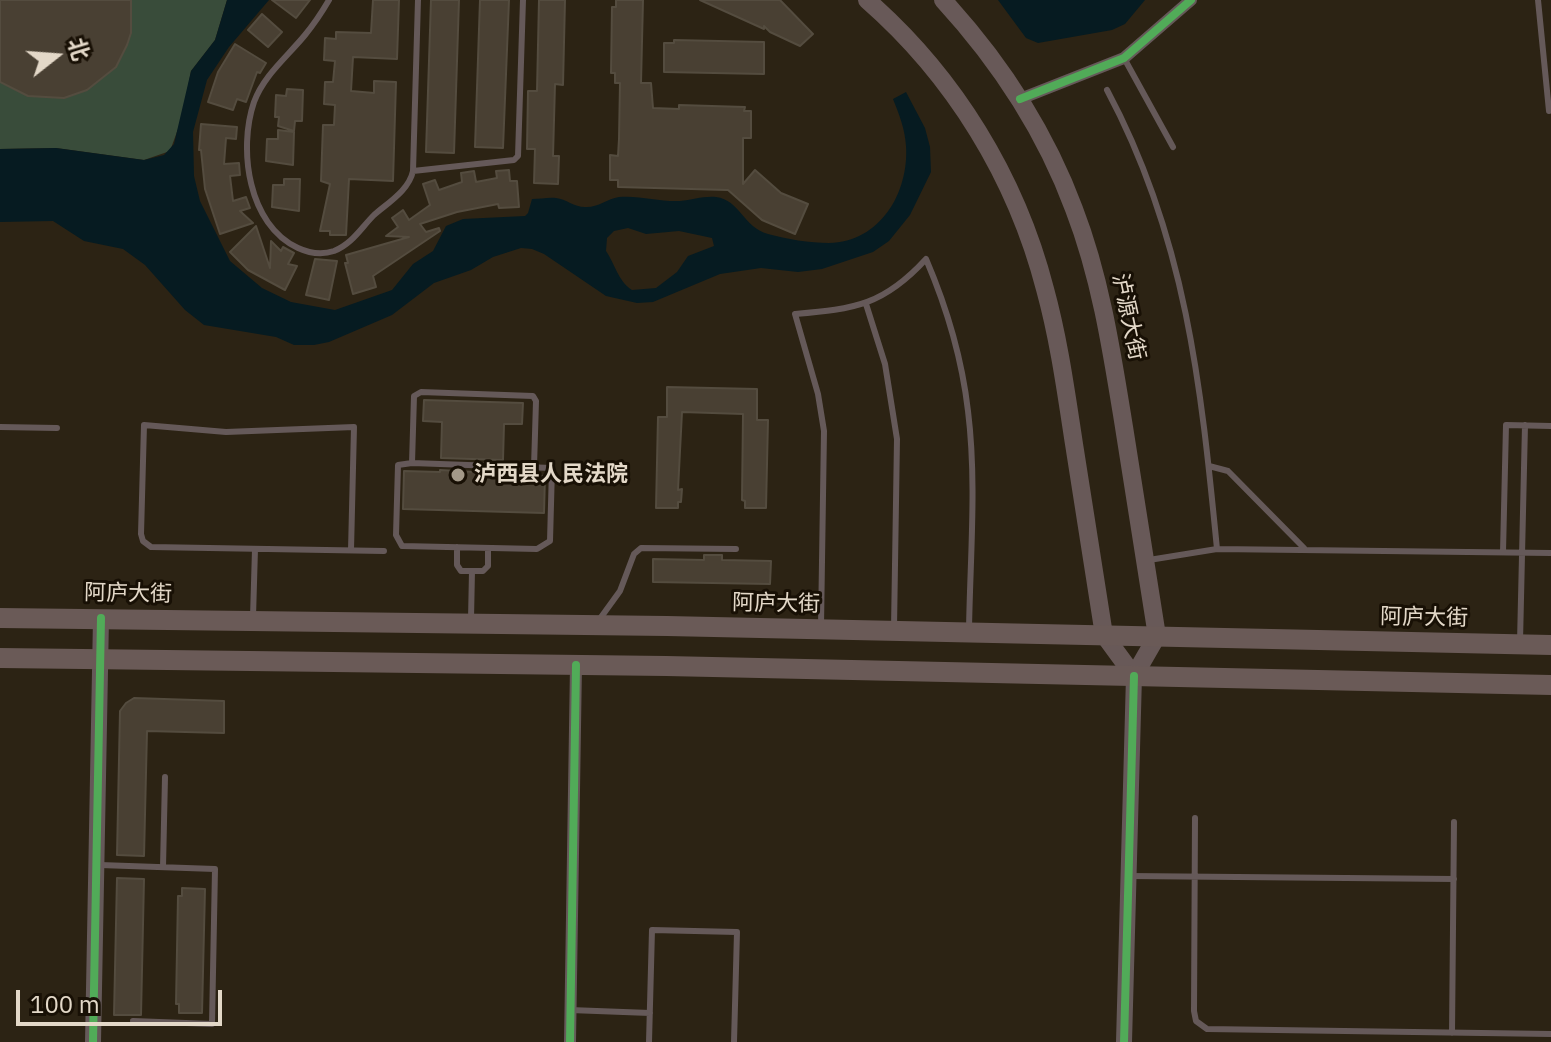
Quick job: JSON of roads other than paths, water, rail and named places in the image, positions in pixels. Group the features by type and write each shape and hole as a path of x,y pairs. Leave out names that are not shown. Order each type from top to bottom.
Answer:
{"highway":[{"name":"阿庐大街","path":"0,618 596,625 1551,645"},
{"path":"0,658 576,665 1551,685"}],"main road":[{"path":"867,0 926,58 963,107 998,166 1025,226 1054,323 1104,635 1134,676 1157,636"},
{"name":"泸源大街","path":"943,0 987,50 1020,99 1060,175 1082,230 1112,350 1157,636"}],"street":[{"path":"1020,99 1124,58 1191,0"},
{"path":"93,1042 101,618"},
{"path":"570,1042 576,665"},
{"path":"1124,1042 1134,676"}],"lane":[{"path":"329,0 309,31 266,79 254,102 248,124 247,154 258,201 271,226 285,240 312,252 332,252 351,242 369,220 410,184 413,171 418,0"},
{"path":"413,171 514,160 518,156 523,0"},
{"path":"1538,0 1549,111"},
{"path":"1124,58 1173,147"},
{"path":"1107,90 1146,172 1175,259 1198,384 1217,549"},
{"path":"821,629 824,431 818,394 795,314 839,311 866,304 897,286 926,259 955,340 969,413 972,464 969,632"},
{"path":"866,304 885,364 897,439 894,631"},
{"path":"412,463 414,396 421,392 533,396 536,401 534,467"},
{"path":"351,550 354,427 226,432 144,425 141,534 147,545 384,551"},
{"path":"1503,552 1506,425 1551,426"},
{"path":"1520,644 1525,425"},
{"path":"0,427 57,428"},
{"path":"412,463 552,468 550,541 537,549 402,546 398,542 398,465 412,463"},
{"path":"1209,466 1228,471 1304,549"},
{"path":"457,547 457,565 461,571 483,571 488,566 488,548"},
{"path":"596,625 620,591 634,554 641,548 736,549"},
{"path":"253,621 255,549"},
{"path":"1145,560 1217,549 1551,553"},
{"path":"471,624 472,571"},
{"path":"163,867 165,777"},
{"path":"1195,818 1194,1011 1199,1024 1207,1029 1551,1034"},
{"path":"1452,1033 1454,822"},
{"path":"96,865 215,869 212,1024 133,1021"},
{"path":"1129,876 1454,879"},
{"path":"649,1042 652,930 737,932 734,1042"},
{"path":"570,1010 650,1013"}],"water":[{"path":"227,0 269,0 229,47 207,80 193,132 194,176 200,201 230,261 262,288 291,302 335,310 392,290 413,264 433,251 446,226 463,219 525,216 532,199 556,198 585,207 619,197 672,201 716,197 731,203 753,226 768,234 814,242 847,240 877,224 896,197 906,164 906,146 893,99 906,92 925,128 931,172 910,215 889,241 873,252 822,269 798,272 761,268 720,274 653,302 637,303 606,296 544,254 521,248 434,283 392,315 329,342 294,345 276,337 204,325 185,310 145,265 123,249 84,241 53,221 0,222 0,149 56,148 144,160 164,155 174,144 191,71 215,40","holes":["628,228 646,234 679,231 712,238 714,246 688,256 677,272 656,288 632,290 620,277 606,251 607,238 614,231"]},
{"path":"998,0 1145,0 1125,24 1112,30 1038,43 1026,38"}],"place":[{"name":"泸西县人民法院","path":"458,475"}]}
